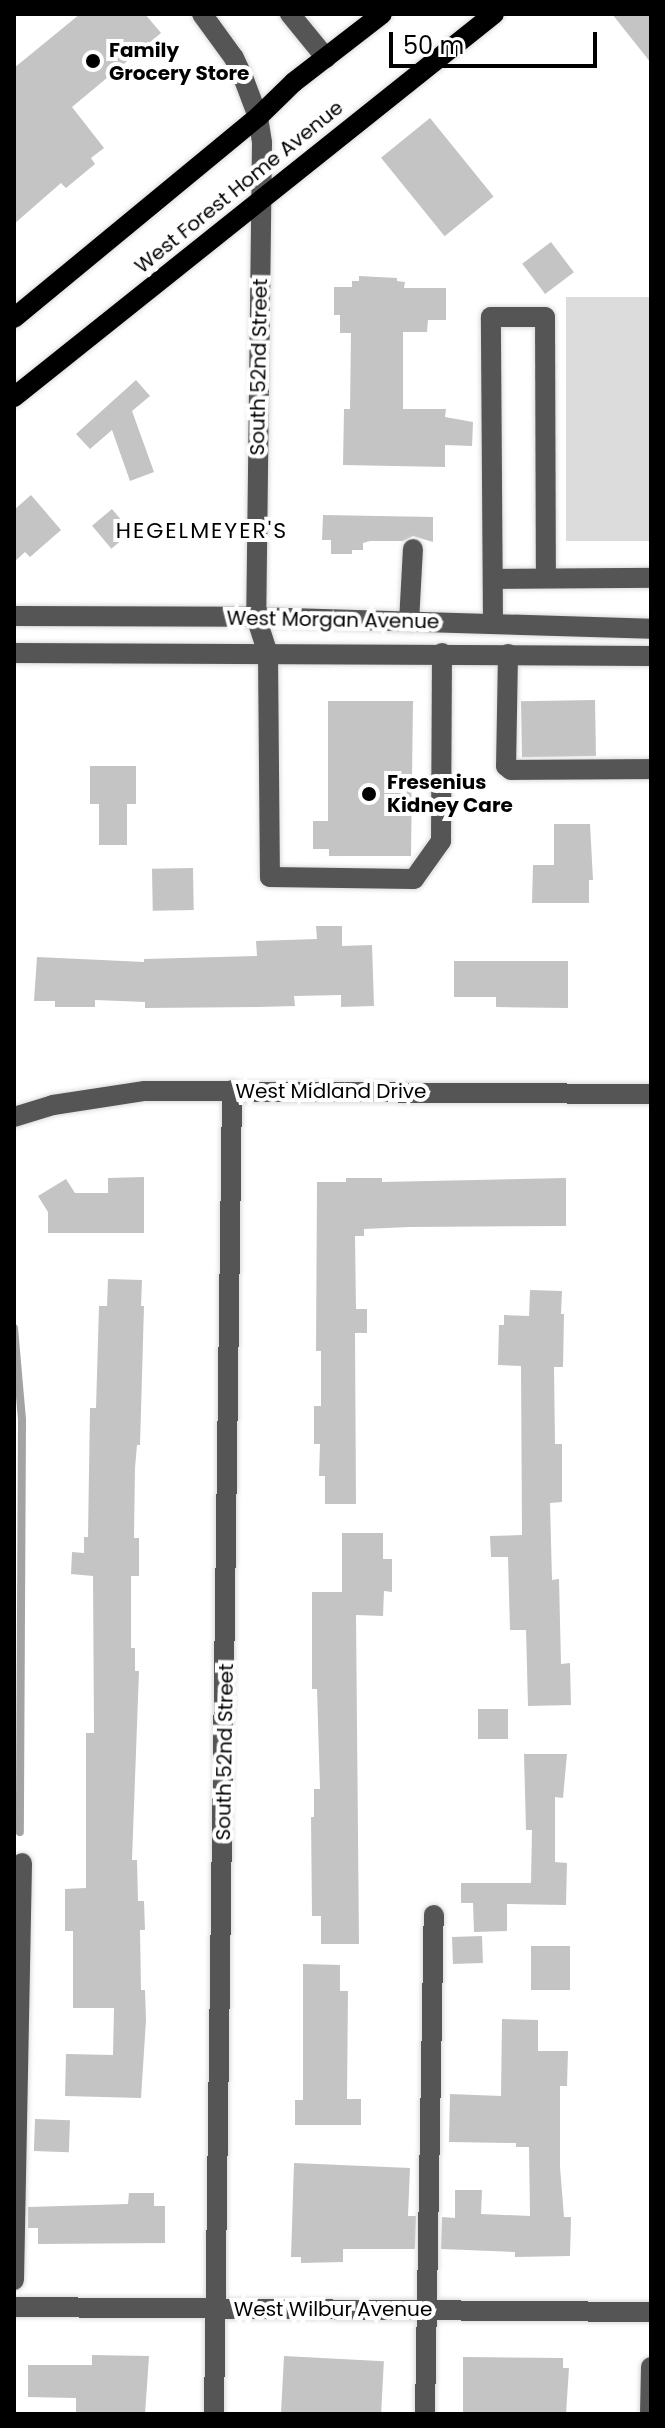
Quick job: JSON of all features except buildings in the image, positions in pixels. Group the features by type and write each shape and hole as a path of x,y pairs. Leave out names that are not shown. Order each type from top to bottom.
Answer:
{"main road":[{"name":"West Forest Home Avenue","path":"14,318 382,14"},
{"name":"West Forest Home Avenue","path":"14,397 494,14"}],"street":[{"name":"South 52nd Street","path":"202,14 234,58 258,117 262,199 256,617 268,654 270,877 414,879 441,841 442,653"},
{"path":"290,14 326,58"},
{"path":"493,624 491,317 545,317 546,578"},
{"path":"409,622 413,549"},
{"path":"493,579 651,578"},
{"name":"West Morgan Avenue","path":"14,616 256,617 651,629"},
{"name":"West Morgan Avenue","path":"14,653 651,656"},
{"path":"508,654 506,766 511,770 651,769"},
{"name":"South 52nd Street","path":"214,2414 232,1090"},
{"name":"West Midland Drive","path":"14,1117 53,1105 145,1091 651,1094"},
{"path":"14,2280 22,1863"},
{"path":"425,2414 434,1915"},
{"name":"West Wilbur Avenue","path":"14,2307 651,2312"},
{"path":"650,2414 651,2367"}],"shaded area":[{"path":"566,297 651,297 651,541 566,541"}],"waterway":[{"path":"14,1328 22,1420 20,1832"}],"place":[{"name":"Family Grocery Store","path":"93,61"},
{"name":"Fresenius Kidney Care","path":"369,794"}],"district":[{"name":"HEGELMEYER'S","path":"202,531"}]}
